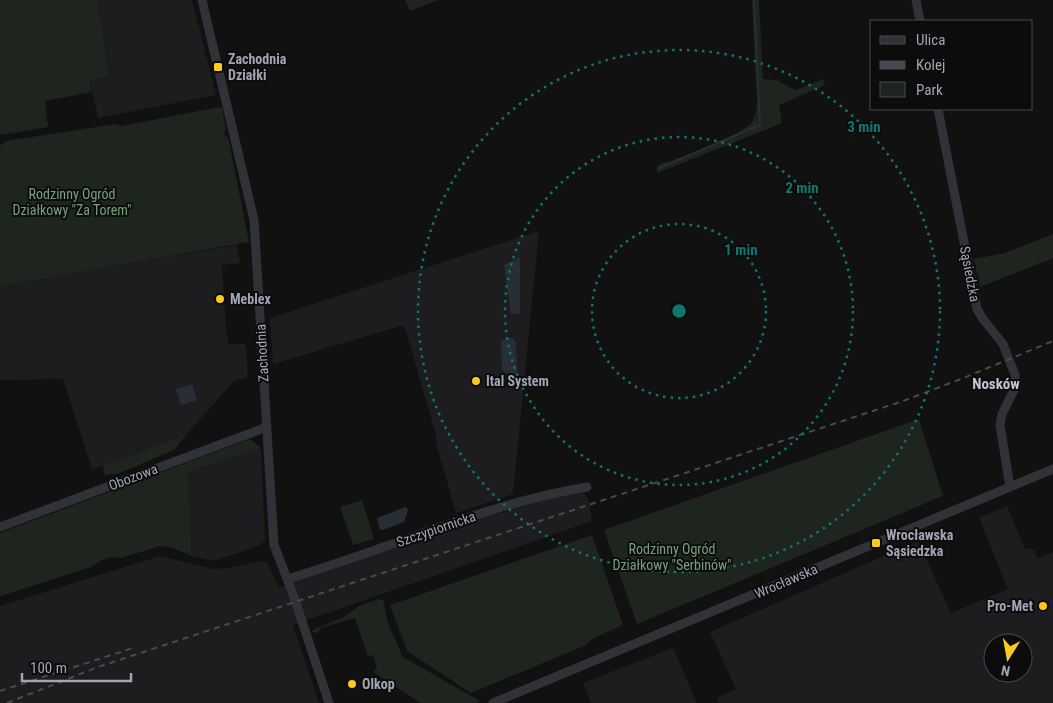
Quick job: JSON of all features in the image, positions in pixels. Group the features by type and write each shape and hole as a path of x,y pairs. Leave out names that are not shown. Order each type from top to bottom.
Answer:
{"street":[{"name":"Zachodnia","path":"202,0 254,220 273,538 278,560 287,579 329,703"},
{"path":"916,0 920,20"},
{"name":"Sąsiedzka","path":"938,110 977,309 1003,344 1015,375 1014,390 1002,414 1000,425 1010,487"},
{"name":"Obozowa","path":"0,527 267,427"},
{"name":"Wrocławska","path":"493,703 1053,469"},
{"name":"Szczypiornicka","path":"287,579 346,561 476,515 536,498 587,488"},
{"name":"Wrocławska","path":"502,703 520,693"}],"shaded area":[{"path":"98,0 192,0 216,95 98,118 90,81 109,76"},
{"path":"539,231 513,494 456,513 405,327 400,326 273,364 270,318"},
{"path":"237,245 240,263 222,265 226,329 229,344 246,345 248,377 234,381 186,435 92,469 63,379 0,380 0,285"},
{"path":"520,257 520,313 511,314 504,265"},
{"path":"513,338 516,342 517,372 514,374 502,370 501,341"},
{"path":"192,384 197,400 181,405 176,389"},
{"path":"261,448 265,540 259,546 213,561 192,556 188,472"},
{"path":"581,490 588,498 592,521 293,625 319,703 0,703 0,606 160,556 213,569 263,561 267,563 279,588 293,581 482,518"},
{"path":"1007,506 1025,549 1034,550 1038,558 1053,552 1053,703 719,703 717,698 736,689 710,632 918,541 951,613 1008,589 979,518"},
{"path":"406,507 408,510 404,522 380,530 377,518"},
{"path":"673,648 697,703 591,703 583,683"}],"green space":[{"path":"0,0 98,0 109,76 90,81 92,92 45,101 48,127 0,135"},
{"path":"405,0 438,0 410,11"},
{"path":"752,0 759,0 763,79 776,80 795,90 823,79 825,85 779,105 782,123 657,173 657,166 662,163 724,140 752,122 757,103"},
{"name":"Rodzinny Ogród Działkowy \"Za Torem\"","path":"219,107 222,108 226,130 224,132 225,136 228,137 249,242 0,286 0,145 6,141 116,124 122,126"},
{"path":"1053,234 1053,258 980,287 974,259 1005,253"},
{"name":"Rodzinny Ogród Działkowy \"Serbinów\"","path":"919,419 943,496 637,624 604,530"},
{"path":"186,435 174,450 117,474 104,475 103,465"},
{"path":"250,439 261,448 188,472 192,556 171,547 160,546 121,558 111,557 91,567 0,595 0,533"},
{"path":"362,500 374,539 353,545 340,507"},
{"name":"Rodzinny Ogród Działkowy \"Serbinów\"","path":"592,535 623,625 594,638 584,646 471,693 407,651 390,605"},
{"path":"378,599 383,600 388,623 403,657 480,701 476,703 421,703 373,672 377,668 373,655 368,656 355,618 320,628 318,633 312,632 313,630 344,617 359,606"}],"waterway":[{"path":"659,168 760,125 754,0"}],"railway":[{"path":"7,703 98,667 903,401 1053,341"},
{"path":"0,691 133,648"}],"place":[{"name":"Zachodnia Działki","path":"218,67"},
{"name":"Meblex","path":"220,299"},
{"name":"Ital System","path":"476,381"},
{"name":"Wrocławska Sąsiedzka","path":"876,543"},
{"name":"Pro-Met","path":"1043,606"},
{"name":"Olkop","path":"352,684"}],"district":[{"name":"Nosków","path":"996,384"}]}
